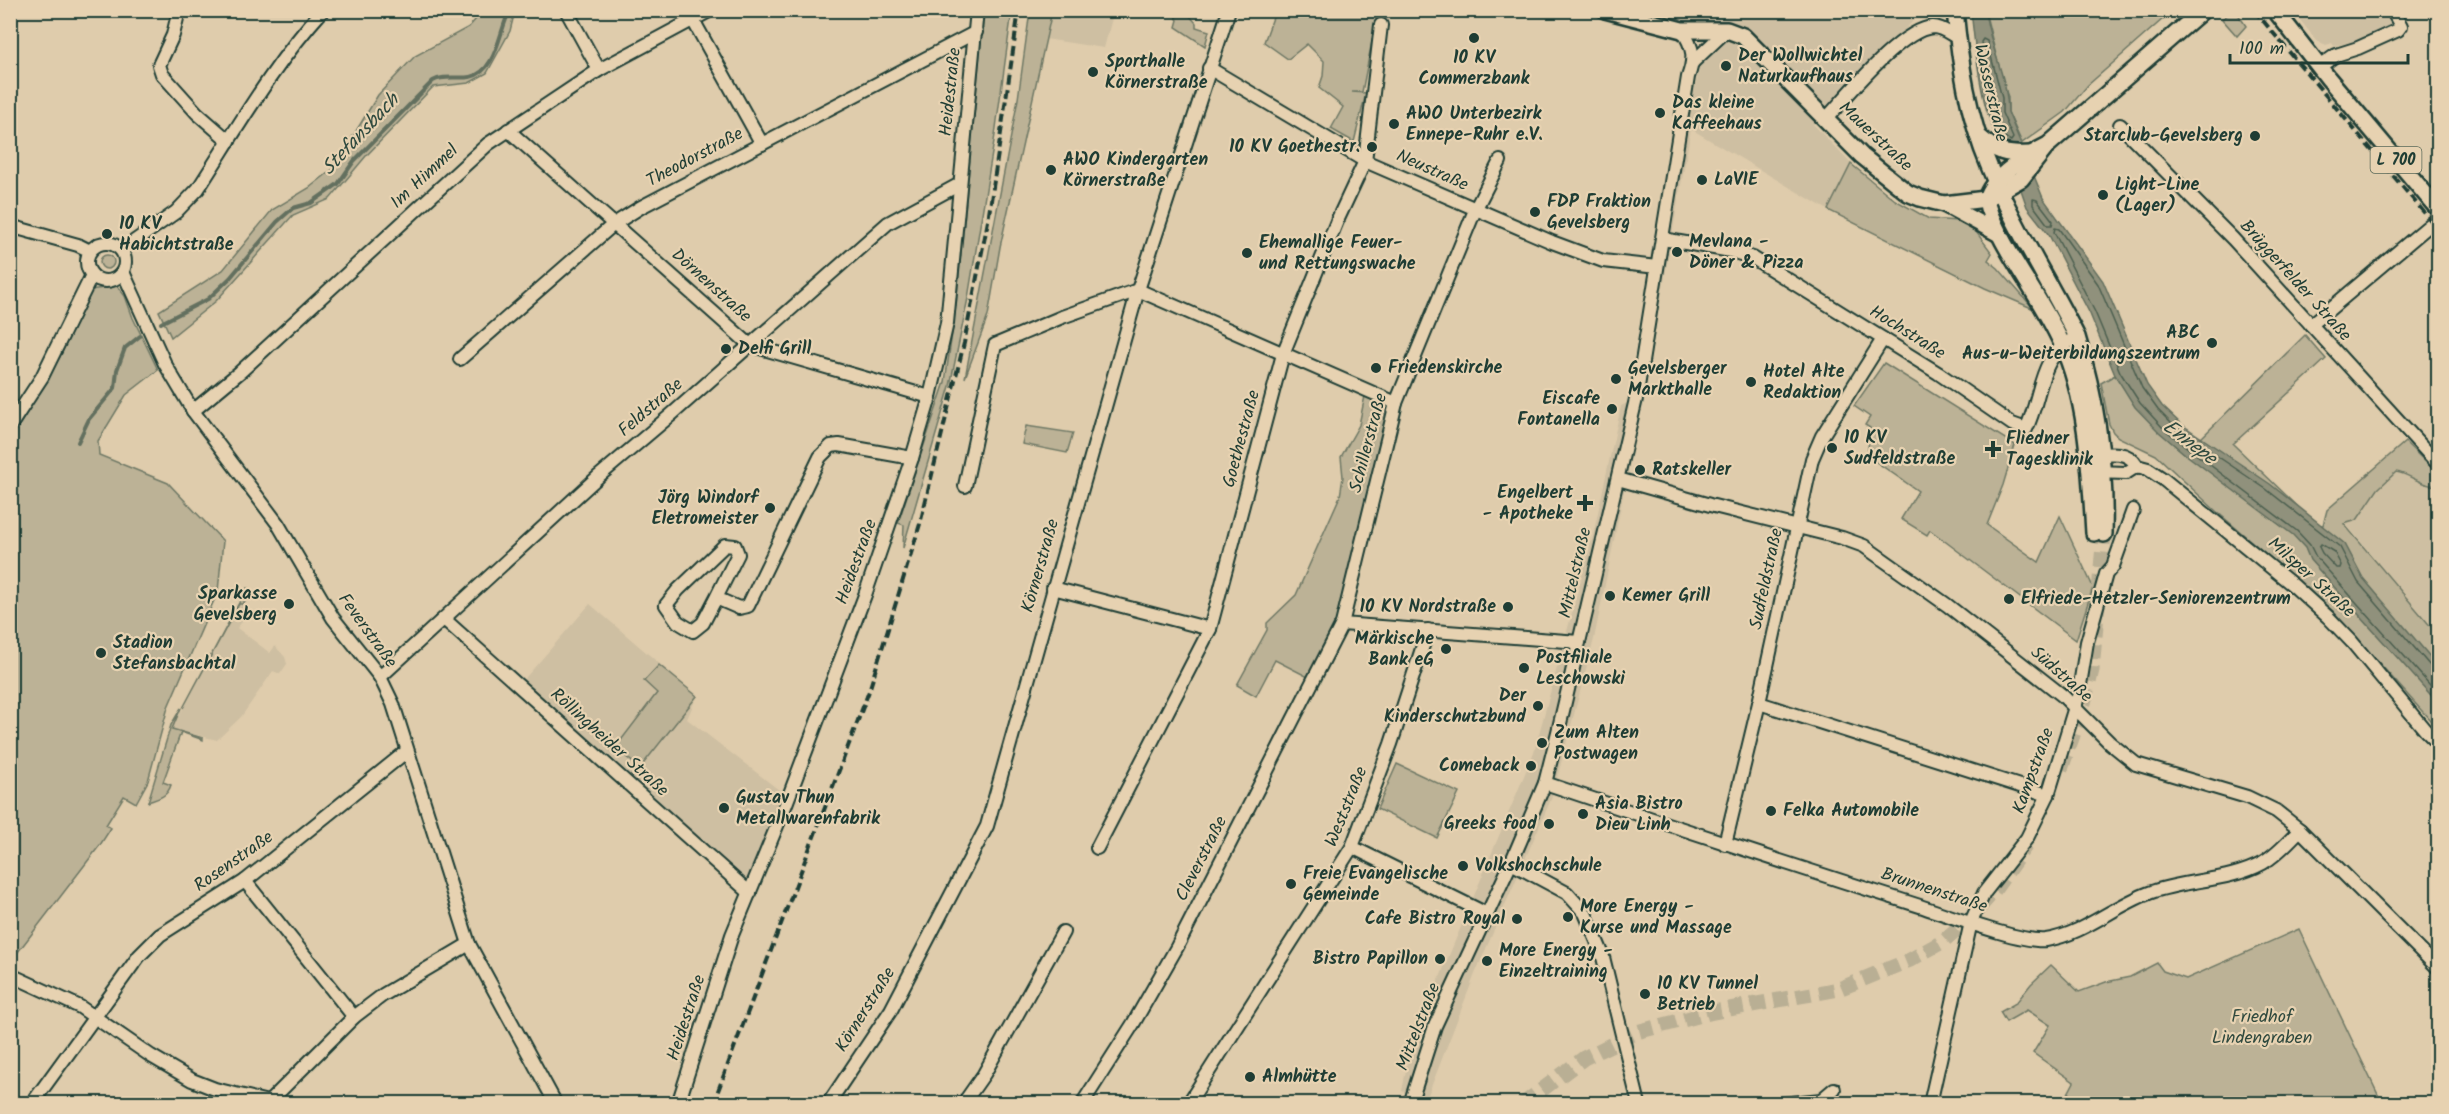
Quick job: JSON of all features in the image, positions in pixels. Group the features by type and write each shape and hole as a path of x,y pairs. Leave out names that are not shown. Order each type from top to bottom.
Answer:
{"main road":[{"path":"1605,10 1682,30 1709,32 1728,30"},
{"name":"Wasserstraße","path":"1955,10 1966,91 1978,136 2005,182"},
{"name":"L 700","path":"2275,10 2319,67 2439,209"},
{"path":"2099,533 2098,472 2075,380 2062,344 1990,216 1986,199 2202,11"},
{"name":"Mauerstraße","path":"1728,30 1750,41 1862,156 1908,193 1944,204 1986,199"},
{"path":"1978,136 1995,150 2033,158"},
{"path":"1969,202 1982,185 2005,182"},
{"path":"2005,182 2009,208 2077,337 2091,386 2095,455"},
{"path":"1944,204 1976,219 2000,235"}],"street":[{"path":"179,10 173,34 159,65 162,74 197,113 229,141"},
{"path":"122,250 186,204 296,40 323,10"},
{"path":"566,10 599,70"},
{"name":"Im Himmel","path":"193,411 256,357 488,144 599,70 711,10"},
{"name":"Heidestraße","path":"678,1104 732,935 865,595 930,398 947,323 977,10"},
{"name":"Körnerstraße","path":"828,1104 891,1010 987,826 1138,290 1229,10"},
{"path":"2319,67 2336,55 2398,30 2401,26 2400,22 2392,10"},
{"path":"693,20 762,144"},
{"name":"Goethestraße","path":"1097,848 1210,629 1283,354 1337,222 1365,161 1381,25"},
{"path":"1826,119 1889,53 1916,32 1937,27 1958,38"},
{"path":"1682,30 1692,46 1693,62"},
{"path":"1693,62 1728,30"},
{"name":"Theodorstraße","path":"460,359 614,224 641,207 976,32"},
{"name":"Mittelstraße","path":"1410,1104 1435,1026 1511,863 1545,783 1636,399 1688,77 1693,62"},
{"name":"Neustraße","path":"1209,68 1365,161 1475,210 1603,261 1657,267"},
{"name":"Brüggerfelder Straße","path":"2120,125 2233,239 2439,464"},
{"name":"Dörnenstraße","path":"508,130 750,345 930,398"},
{"name":"Schillerstraße","path":"1342,624 1396,403 1475,210 1500,161"},
{"name":"Feldstraße","path":"380,677 599,476 888,222 960,184"},
{"path":"2311,325 2439,218"},
{"path":"10,226 78,245 90,251"},
{"name":"Hochstraße","path":"1663,239 1731,251 1753,258 1883,339 2012,424 2026,429 2041,381 2054,353 2062,344"},
{"path":"98,244 118,246 122,250 126,265 123,272 112,280 98,279 92,275 87,262 90,251 98,244"},
{"name":"Feverstraße","path":"123,272 165,364 193,411 278,524 333,618 380,677 393,704 469,944 556,1104"},
{"path":"10,426 42,377 92,275"},
{"path":"964,486 995,345 1062,317 1138,290 1396,403"},
{"path":"2062,344 2077,337"},
{"name":"Sudfeldstraße","path":"1725,844 1759,704 1812,459 1822,436 1883,339"},
{"path":"716,598 739,608 744,608 751,602 825,450 839,445 912,458"},
{"name":"Milsper Straße","path":"2095,455 2122,453 2133,459 2137,466 2148,469 2163,479 2294,586 2328,617 2439,743"},
{"path":"2098,472 2126,473 2137,466"},
{"name":"Südstraße","path":"1618,479 1710,506 1842,538 1864,546 1955,612 2063,696 2110,743 2136,764 2247,797 2276,811 2300,830 2439,968"},
{"name":"Kampstraße","path":"1930,1104 1971,922 1984,893 2027,838 2048,795 2074,709 2087,642 2106,574 2113,566 2133,510"},
{"path":"729,543 735,546 738,554 716,598 703,623 693,631 678,622 666,605 678,590 725,544 729,543"},
{"path":"1053,588 1210,629"},
{"name":"Röllingheider Straße","path":"444,619 750,892"},
{"path":"1342,624 1579,642"},
{"name":"Cleverstraße","path":"1082,1104 1133,1024 1177,947 1342,624"},
{"name":"Weststraße","path":"1188,1104 1352,847 1391,744 1428,630"},
{"path":"1759,704 2048,795"},
{"name":"Rosenstraße","path":"35,1104 36,1098 139,956 160,935 245,880 407,751"},
{"name":"Brunnenstraße","path":"1545,783 1725,844 1971,922 2019,937 2045,940 2076,930 2149,893 2230,875 2262,863 2279,851 2300,830"},
{"path":"1352,847 1487,914"},
{"path":"1511,863 1560,888 1579,904 1585,913 1602,953 1639,1104"},
{"path":"245,880 354,1017"},
{"path":"963,1104 989,1065 1064,932"},
{"path":"11,977 96,1017 151,1056 192,1080 215,1089 273,1102 354,1017 383,995 469,944"},
{"path":"1782,1104 1821,1100 1834,1089"}],"shaded area":[{"path":"1052,11 1114,11 1104,48 1045,39"},
{"path":"1649,11 1944,12 1916,18 1813,124 1851,164 1828,210 1691,129 1646,382 1594,639 1552,797 1475,974 1426,1100 1402,1091 1410,1049 1534,752 1593,536 1621,406 1636,399 1650,257 1712,21 1688,23"},
{"path":"2293,11 2386,11 2392,24 2389,28 2359,40 2334,46 2332,43 2326,45 2316,40"},
{"path":"2405,442 2438,474 2438,635 2335,511"},
{"path":"239,603 251,611 237,628 270,653 275,646 285,657 287,664 280,674 273,671 241,717 217,740 172,729"},
{"path":"590,604 697,696 687,719 788,797 750,893 519,685"}],"green space":[{"path":"483,11 515,11 510,31 487,73 469,83 433,87 366,156 330,199 293,215 216,301 171,337 159,311 223,270 272,210 309,188 333,169 378,95 415,56 469,27"},
{"path":"984,11 1012,11 995,135 968,298 950,386 903,548 904,525 898,523 945,382 956,306"},
{"path":"1030,11 1052,11 1000,247 988,316 965,378 1018,99"},
{"path":"1178,11 1190,16 1196,23 1196,27 1209,31 1205,46 1176,27 1178,20 1175,16"},
{"path":"1268,11 1378,11 1362,92 1352,92 1366,93 1354,142 1331,129 1343,107 1319,88 1324,61 1307,44 1288,59 1264,42 1274,15"},
{"path":"1985,11 2172,11 2088,85 2065,112 2022,143 2008,112 2008,97"},
{"path":"2236,11 2246,26 2237,36 2222,19"},
{"path":"1851,164 1895,200 1929,219 1958,221 1974,229 1992,253 1988,260 1998,268 2034,309 1985,288 1828,210"},
{"path":"2004,215 2036,281 2068,333 2065,335 1997,218"},
{"path":"104,255 110,255 114,262 110,269 104,269 100,265 100,259"},
{"name":"Stadion Stefansbachtal","path":"117,286 125,296 158,370 126,395 98,441 99,455 168,483 223,541 218,591 168,707 148,781 136,803 124,796 106,825 111,828 100,845 11,961 10,441 60,357 90,290"},
{"path":"2305,335 2326,359 2233,444 2317,525 2323,525 2327,510 2405,442 2438,474 2438,485 2427,485 2396,472 2378,489 2357,520 2344,524 2438,635 2438,729 2333,611 2216,511 2156,455 2118,437 2109,424 2101,383 2115,375 2147,418 2185,454"},
{"path":"1884,363 2015,445 2003,485 1987,525 2039,562 2060,516 2093,587 2076,640 1930,530 1927,535 1901,519 1918,491 1872,459 1868,449 1870,428 1865,425 1870,417 1854,406"},
{"path":"1366,391 1393,403 1338,623 1310,678 1275,660 1256,696 1237,685 1267,630 1267,623 1296,595 1340,496 1343,477 1341,457 1359,425"},
{"path":"1026,426 1073,433 1067,453 1022,444"},
{"path":"247,588 252,590 243,604 239,604 183,708"},
{"path":"659,665 697,696 640,768 615,748 657,693 644,681"},
{"path":"181,708 172,729 203,738 203,740 181,732 163,782 171,785 162,796 148,802 171,725"},
{"path":"1397,764 1459,793 1437,838 1377,809"},
{"name":"Friedhof Lindengraben","path":"2299,929 2382,1103 2063,1103 2074,1082 2033,1053 2050,1025 2027,1010 2006,1022 2000,1012 2016,1003 2031,984 2051,965 2079,992 2106,982 2130,977 2157,963 2163,971 2186,979"}],"water":[{"name":"Ennepe","path":"1971,11 1985,11 2005,87 2008,112 2043,198 2103,281 2147,385 2162,406 2181,424 2270,484 2345,544 2363,578 2438,666 2438,703 2310,560 2305,548 2293,535 2185,454 2135,407 2115,375 2090,314 2049,235 2027,207 2006,147 1997,137 1985,104 1977,63"}],"waterway":[{"name":"Stefansbach","path":"161,323 208,299 230,278 277,222 293,208 311,203 338,184 354,161 433,81 479,74 492,59 510,10"},
{"name":"Stefansbach","path":"78,442 89,419 115,388 117,370 125,348 140,336"}],"tunnel":[{"path":"2061,769 2083,707 2092,670 2104,534"},
{"path":"1523,1104 1584,1058 1637,1032 1713,1012 1839,989 1910,960 1942,942 1971,917 1993,892 2026,845"}],"railway":[{"path":"713,1104 869,691 920,524 964,343 988,221 1019,10"},
{"path":"2254,10 2438,229"}],"place":[{"name":"10 KV Commerzbank","path":"1474,38"},
{"name":"Der Wollwichtel Naturkaufhaus","path":"1726,66"},
{"name":"Sporthalle Körnerstraße","path":"1093,72"},
{"name":"Das kleine Kaffeehaus","path":"1660,113"},
{"name":"AWO Unterbezirk Ennepe-Ruhr e.V.","path":"1394,124"},
{"name":"Starclub-Gevelsberg","path":"2255,136"},
{"name":"10 KV Goethestr.","path":"1372,147"},
{"name":"AWO Kindergarten Körnerstraße","path":"1051,170"},
{"name":"LaVIE","path":"1702,180"},
{"name":"Light-Line (Lager)","path":"2103,195"},
{"name":"FDP Fraktion Gevelsberg","path":"1535,212"},
{"name":"10 KV Habichtstraße","path":"107,234"},
{"name":"Mevlana - Döner & Pizza","path":"1677,252"},
{"name":"Ehemallige Feuer- und Rettungswache","path":"1247,253"},
{"name":"ABC Aus-u-Weiterbildungszentrum","path":"2212,343"},
{"name":"Delfi Grill","path":"726,349"},
{"name":"Friedenskirche","path":"1376,368"},
{"name":"Gevelsberger Markthalle","path":"1616,379"},
{"name":"Hotel Alte Redaktion","path":"1751,382"},
{"name":"Eiscafe Fontanella","path":"1612,409"},
{"name":"10 KV Sudfeldstraße","path":"1832,448"},
{"name":"Fliedner Tagesklinik","path":"1993,449"},
{"name":"Ratskeller","path":"1640,470"},
{"name":"Engelbert - Apotheke","path":"1585,503"},
{"name":"Jörg Windorf Eletromeister","path":"770,508"},
{"name":"Kemer Grill","path":"1610,596"},
{"name":"Elfriede-Hetzler-Seniorenzentrum","path":"2009,599"},
{"name":"Sparkasse Gevelsberg","path":"289,604"},
{"name":"10 KV Nordstraße","path":"1508,607"},
{"name":"Märkische Bank eG","path":"1446,649"},
{"name":"Stadion Stefansbachtal","path":"101,653"},
{"name":"Postfiliale Leschowski","path":"1524,668"},
{"name":"Der Kinderschutzbund","path":"1538,706"},
{"name":"Zum Alten Postwagen","path":"1542,743"},
{"name":"Comeback","path":"1531,766"},
{"name":"Gustav Thun Metallwarenfabrik","path":"724,808"},
{"name":"Felka Automobile","path":"1771,811"},
{"name":"Asia Bistro Dieu Linh","path":"1583,814"},
{"name":"Greeks food","path":"1549,824"},
{"name":"Volkshochschule","path":"1463,866"},
{"name":"Freie Evangelische Gemeinde","path":"1291,884"},
{"name":"More Energy - Kurse und Massage","path":"1568,917"},
{"name":"Cafe Bistro Royal","path":"1517,919"},
{"name":"Bistro Papillon","path":"1440,959"},
{"name":"More Energy - Einzeltraining","path":"1487,961"},
{"name":"10 KV Tunnel Betrieb","path":"1645,994"},
{"name":"Almhütte","path":"1250,1077"}]}
